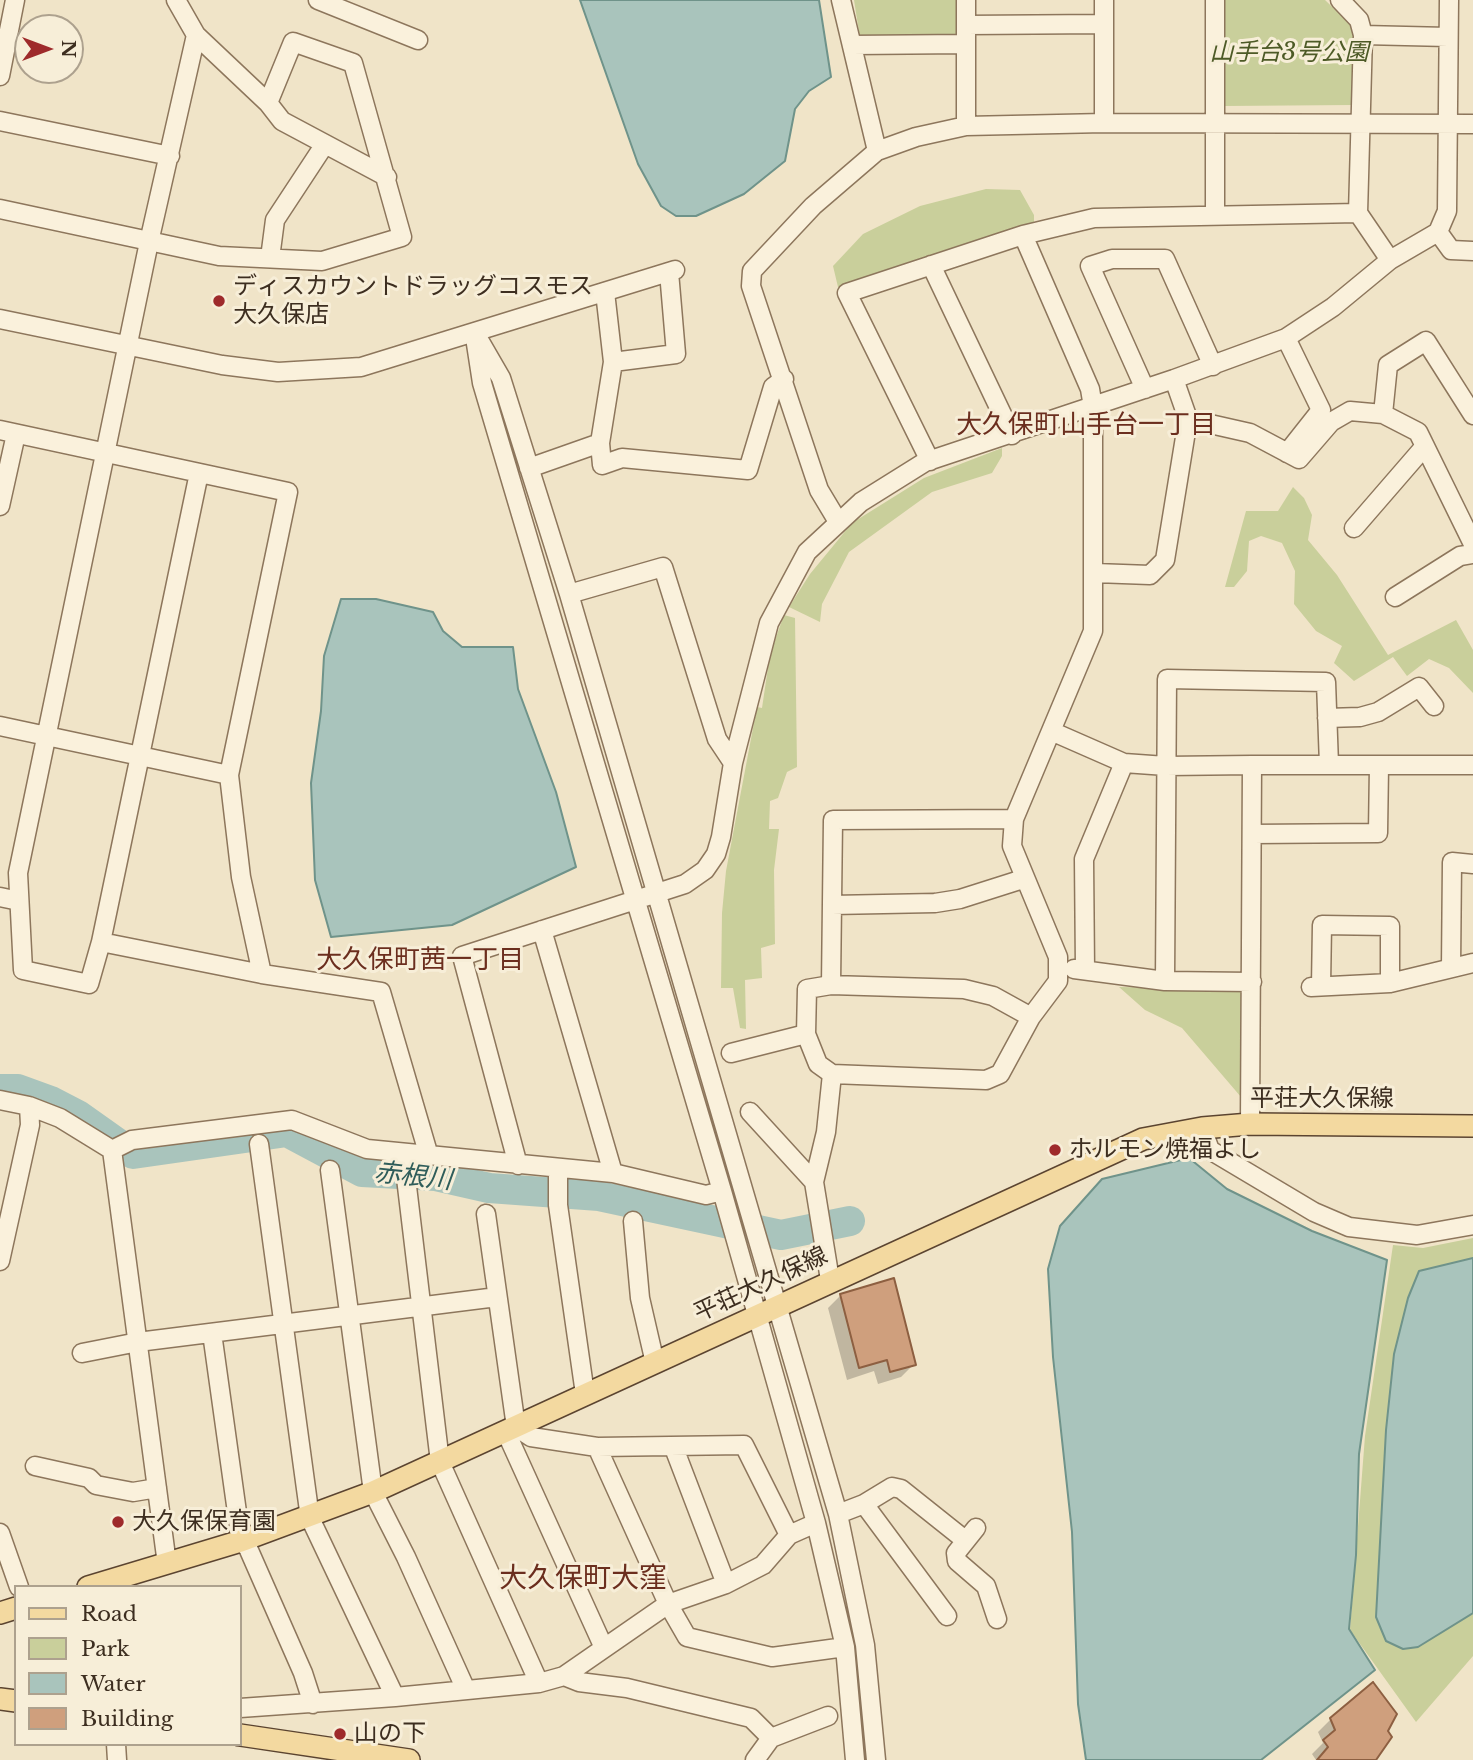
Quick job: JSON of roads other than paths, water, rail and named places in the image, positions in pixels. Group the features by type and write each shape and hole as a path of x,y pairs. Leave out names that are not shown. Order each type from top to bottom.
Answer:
{"main road":[{"name":"平荘大久保線","path":"95,1585 310,1518 373,1492 830,1280 1143,1139 1202,1128 1250,1124 1473,1126"},
{"path":"242,1735 409,1760"}],"street":[{"path":"0,76 15,0"},
{"path":"177,0 196,35 268,103 282,121 387,177"},
{"path":"318,0 418,40"},
{"path":"841,0 877,151"},
{"path":"966,0 966,127"},
{"path":"1104,0 1104,123"},
{"path":"1215,0 1215,214"},
{"path":"1340,0 1359,19 1363,35 1358,213 1390,260"},
{"path":"518,1165 462,956 685,884 705,870 716,854 733,763 769,622 807,552 837,520 861,502 930,461 1213,366 1286,338 1333,307 1390,260 1438,232 1447,211 1449,0"},
{"path":"966,25 1104,24"},
{"path":"196,35 149,242 18,873 23,970 89,984 101,942 199,473"},
{"path":"1363,35 1448,37"},
{"path":"0,209 219,256 322,261 402,237 353,63 293,42 268,103"},
{"path":"852,45 966,44"},
{"path":"0,121 170,156"},
{"path":"837,520 819,490 751,286 752,271 813,206 877,151 916,137 966,127 1104,123 1473,124"},
{"path":"270,258 275,220 325,144"},
{"path":"930,461 847,293 1023,235 1094,218 1358,213"},
{"path":"1438,232 1451,250 1473,251"},
{"path":"1023,235 1090,389 1093,407 1093,631 1014,820 1012,846 1060,968 1058,981 1031,1017 1000,1074 986,1080 832,1074 818,1064 806,1034 807,989 831,985 964,989 993,996 1031,1017"},
{"path":"1145,389 1090,266 1112,259 1165,259 1213,366"},
{"path":"931,265 1012,435"},
{"path":"0,319 222,365 278,372 361,367 672,271 676,354 613,362"},
{"path":"605,292 613,362 600,443 602,465 622,458 748,470 773,387 784,379"},
{"path":"475,333 501,378 569,594 838,1514 865,1645 876,1760"},
{"path":"475,333 482,383 722,1191 816,1524 845,1647 855,1760"},
{"path":"1286,338 1321,410 1287,453"},
{"path":"1383,414 1388,365 1426,341 1473,415"},
{"path":"1095,573 1150,575 1165,560 1188,419 1174,379"},
{"path":"1188,419 1250,433 1299,459 1331,422 1350,411 1383,414 1418,432 1473,544"},
{"path":"0,506 8,432 288,492 229,775 241,877 262,974"},
{"path":"529,468 600,443"},
{"path":"1354,528 1425,446"},
{"path":"1395,597 1461,556 1473,554"},
{"path":"569,594 663,566 717,739 733,763"},
{"path":"1165,981 1167,679 1326,682 1329,765"},
{"path":"1327,718 1360,717 1378,712 1419,687 1434,706"},
{"path":"0,726 229,775"},
{"path":"1051,731 1124,763 1166,766 1473,765"},
{"path":"1085,971 1084,859 1124,763"},
{"path":"1250,1124 1252,765"},
{"path":"1252,834 1378,833 1379,766"},
{"path":"831,985 833,820 1014,820"},
{"path":"1451,968 1452,862 1473,864"},
{"path":"832,905 935,903 960,899 1023,879"},
{"path":"0,897 19,901"},
{"path":"1390,983 1390,926 1322,925 1315,986 1390,983 1473,963"},
{"path":"542,930 613,1173"},
{"path":"101,942 262,974 381,992 429,1156"},
{"path":"1060,968 1165,981 1252,982"},
{"path":"731,1053 806,1034"},
{"path":"830,1280 814,1182 826,1132 832,1074"},
{"path":"0,1100 29,1106 60,1118 112,1150"},
{"path":"0,1261 30,1125 29,1106"},
{"path":"750,1112 814,1182"},
{"path":"112,1150 132,1140 292,1120 367,1149 558,1170 613,1173 706,1195 722,1191"},
{"path":"1202,1128 1210,1150 1314,1212 1349,1227 1417,1235 1473,1225"},
{"path":"259,1144 310,1518 395,1697"},
{"path":"112,1150 167,1564"},
{"path":"403,1153 440,1462 540,1683"},
{"path":"330,1170 373,1492 406,1557 466,1690"},
{"path":"558,1170 558,1205 585,1394"},
{"path":"485,1214 511,1429 604,1648"},
{"path":"633,1221 640,1298 655,1363"},
{"path":"82,1353 138,1342 497,1297"},
{"path":"212,1333 241,1541 248,1548 303,1672 313,1704"},
{"path":"511,1429 531,1437 597,1447 744,1445 789,1535"},
{"path":"597,1447 668,1604 687,1637 772,1657 845,1647"},
{"path":"674,1448 726,1584"},
{"path":"35,1466 89,1478 96,1485 133,1492 157,1488"},
{"path":"838,1514 864,1504 892,1487 901,1489 970,1534 956,1553 957,1560 986,1586 997,1619"},
{"path":"864,1504 947,1616"},
{"path":"242,1708 540,1683 564,1676 668,1604 726,1584 763,1564 789,1535 816,1524"},
{"path":"0,1533 18,1585"},
{"path":"564,1676 579,1682 627,1688 751,1718 771,1738"},
{"path":"755,1760 771,1738 828,1716"}],"water":[{"path":"580,0 819,0 831,77 809,91 795,109 785,161 744,194 696,216 676,216 661,206 638,164"},
{"path":"341,599 376,599 433,612 443,631 462,647 513,647 518,689 556,792 576,867 452,925 331,937 315,880 311,783 321,711 324,656"},
{"path":"1189,1158 1227,1189 1312,1231 1387,1260 1359,1454 1356,1555 1349,1629 1375,1670 1261,1760 1086,1760 1078,1704 1072,1532 1053,1357 1048,1269 1060,1226 1102,1179"},
{"path":"1473,1258 1473,1613 1418,1647 1403,1649 1386,1641 1376,1617 1386,1430 1394,1354 1408,1298 1419,1271"}],"waterway":[{"name":"赤根川","path":"0,1089 18,1089 51,1101 78,1115 133,1154 287,1132 362,1172 436,1176 489,1188 599,1196 781,1235 850,1221"}],"place":[{"name":"ディスカウントドラッグコスモス 大久保店","path":"219,301"},
{"name":"ホルモン焼福よし","path":"1055,1150"},
{"name":"大久保保育園","path":"118,1522"},
{"name":"山の下","path":"340,1734"}],"district":[{"name":"大久保町山手台一丁目","path":"1086,426"},
{"name":"大久保町茜一丁目","path":"420,961"},
{"name":"大久保町大窪","path":"583,1579"}],"park label":[{"name":"山手台3号公園","path":"1289,53"}]}
